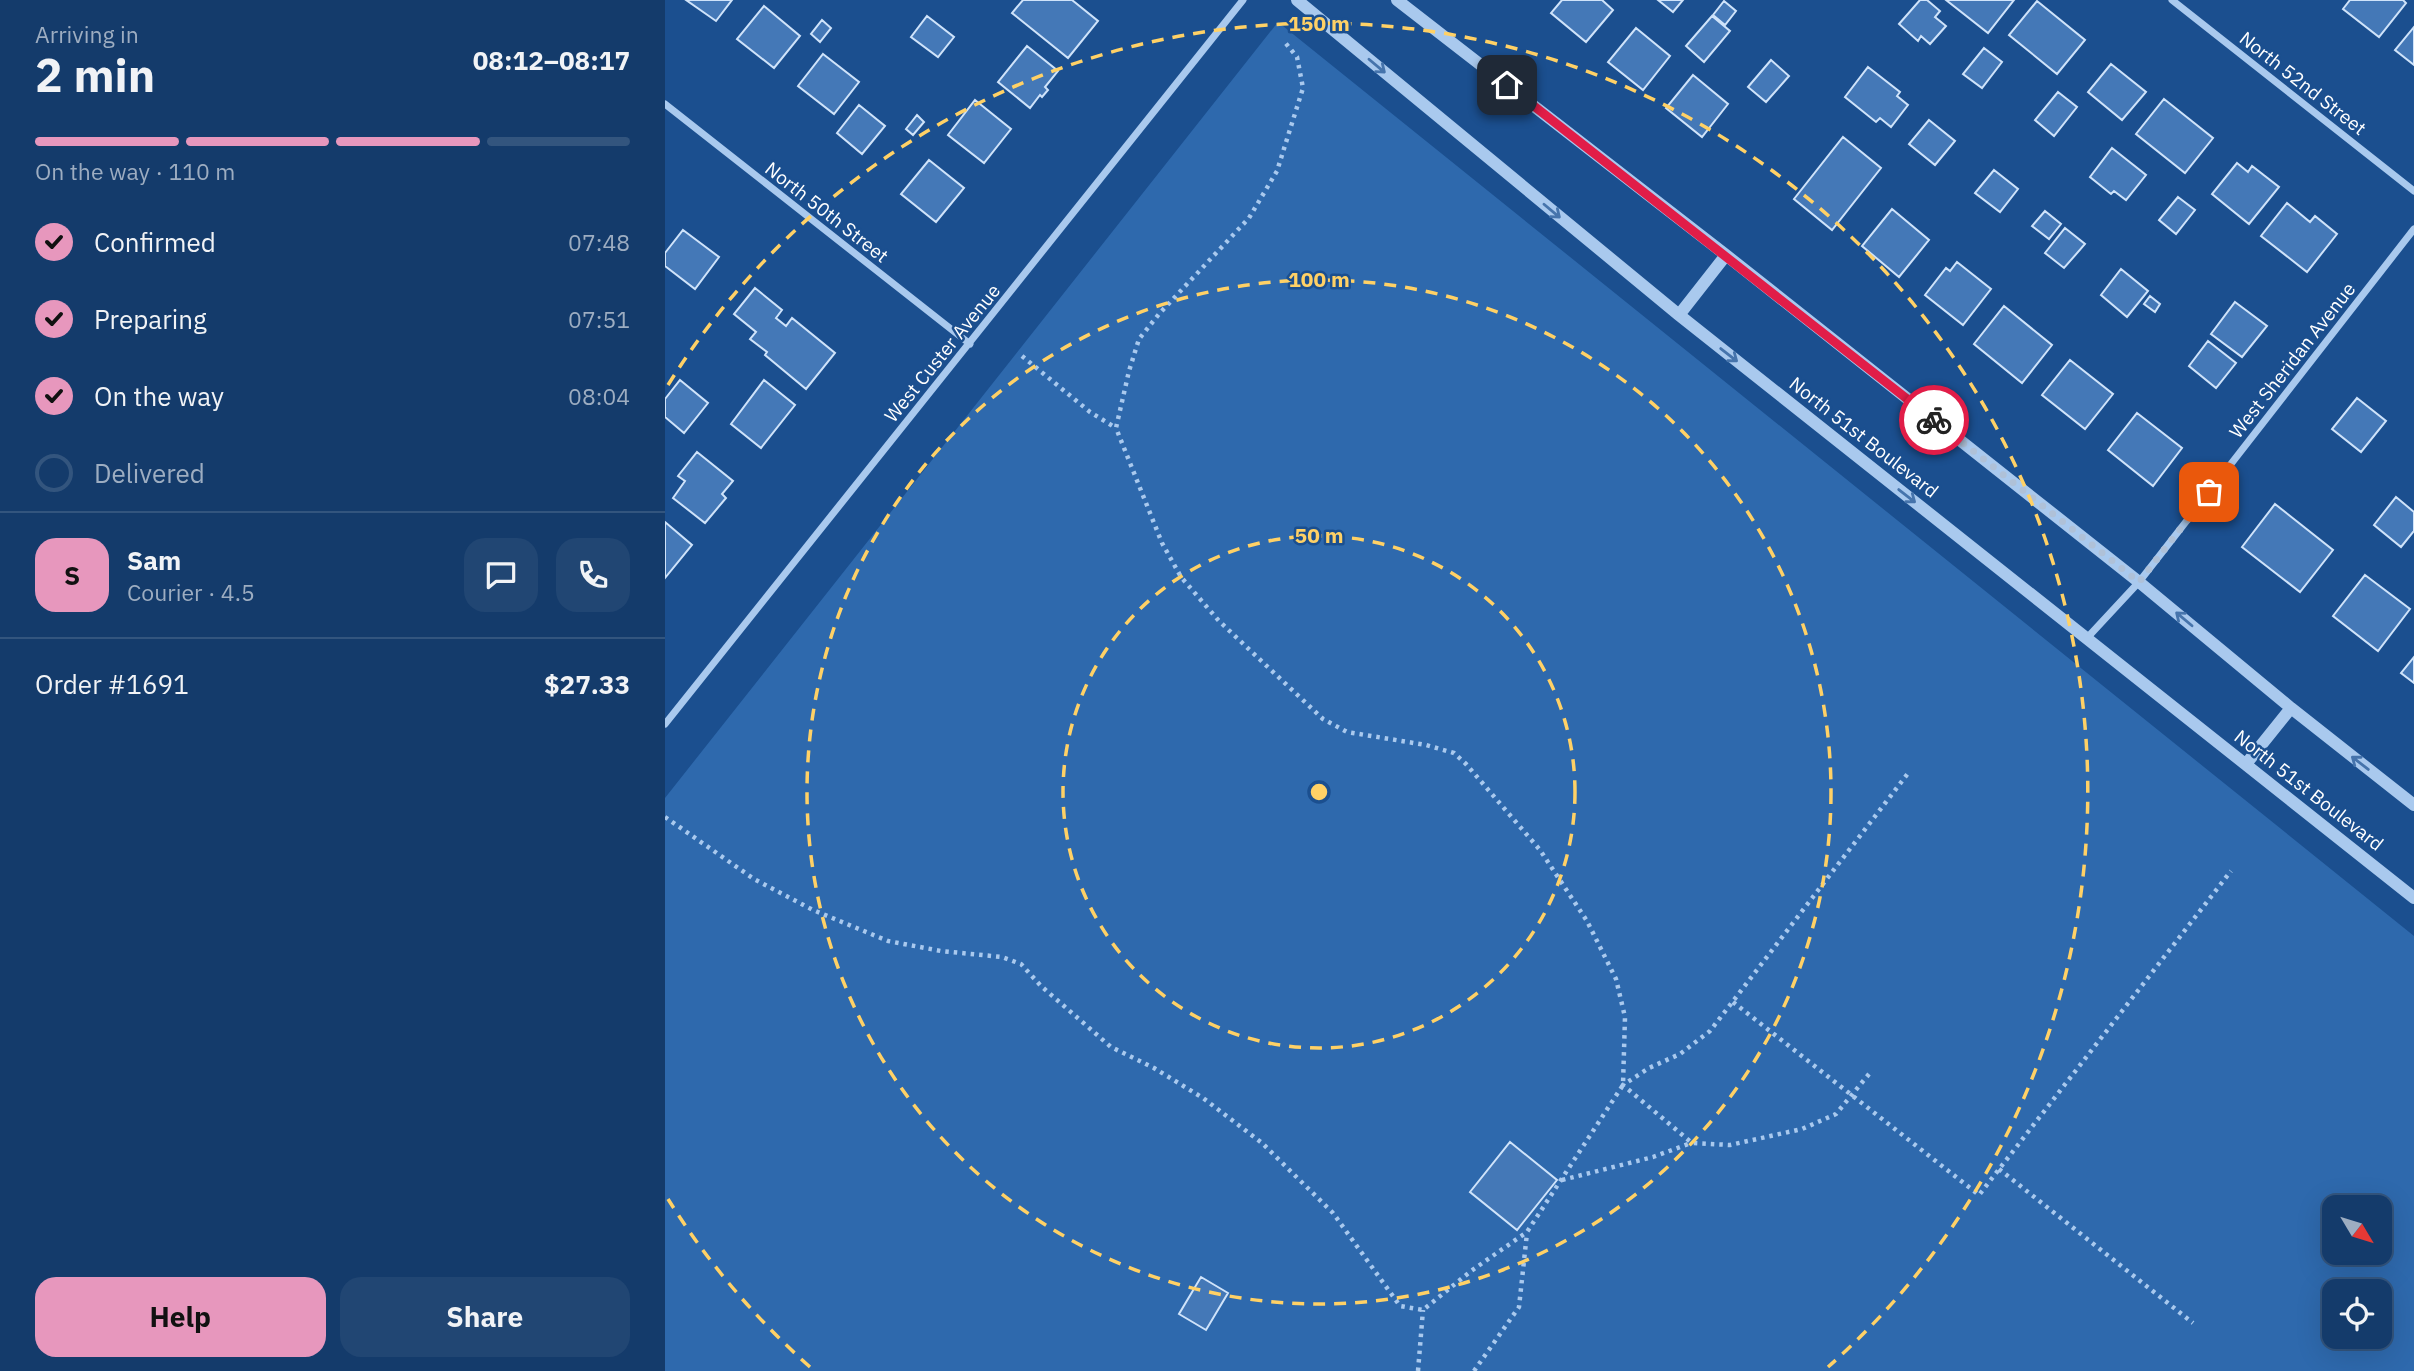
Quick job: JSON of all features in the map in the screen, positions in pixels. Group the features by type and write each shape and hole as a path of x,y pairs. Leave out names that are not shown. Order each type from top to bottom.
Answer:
{"street":[{"name":"West Custer Avenue","path":"665,724 1243,0"},
{"name":"North 51st Boulevard","path":"1297,0 1679,315 2414,898"},
{"path":"1397,0 1726,255 2139,582 2291,708 2414,805"},
{"name":"North 52nd Street","path":"2172,0 2414,191"},
{"name":"North 50th Street","path":"665,104 970,344"},
{"name":"West Sheridan Avenue","path":"2087,638 2139,582 2414,229"},
{"path":"1679,315 1726,255"},
{"path":"2246,764 2291,708"}],"path":[{"path":"1283,40 1297,57 1303,88 1277,171 1249,218 1139,339 1116,428 1162,543 1181,578 1219,621 1323,719 1347,732 1426,745 1454,753 1486,785 1540,850 1587,921 1616,979 1625,1017 1623,1085"},
{"path":"1022,356 1090,412 1116,428"},
{"path":"1418,1371 1423,1310 1471,1271 1527,1232 1623,1085 1649,1068 1680,1054 1710,1031 1909,772"},
{"path":"665,817 754,879 813,910 888,941 941,951 1002,957 1021,964 1050,994 1111,1047 1154,1068 1203,1098 1262,1143 1333,1213 1400,1306 1423,1310"},
{"path":"1733,1002 1979,1195 2231,871"},
{"path":"1562,1180 1653,1157 1692,1143 1730,1144 1802,1129 1836,1114 1869,1074"},
{"path":"1623,1085 1692,1143"},
{"path":"1999,1169 2193,1323"},
{"path":"1474,1371 1519,1307 1527,1232"}],"shaded area":[{"path":"1278,22 2414,936 2414,1371 665,1371 665,798"}],"building":[{"path":"686,0 732,0 716,21"},
{"path":"1023,0 1072,0 1098,21 1068,58 1012,13"},
{"path":"1562,0 1602,0 1613,10 1586,42 1551,13"},
{"path":"1658,0 1683,0 1673,12"},
{"path":"1920,0 1927,0 1940,11 1935,17 1946,26 1930,44 1921,36 1918,41 1899,24"},
{"path":"1946,0 2014,0 1988,33"},
{"path":"2350,0 2403,0 2406,3 2379,37 2343,9"},
{"path":"1724,1 1736,11 1725,25 1713,15"},
{"path":"2037,1 2085,40 2057,74 2009,35"},
{"path":"764,6 800,36 774,68 737,39"},
{"path":"927,16 954,37 938,57 911,37"},
{"path":"1712,16 1730,31 1704,62 1686,46"},
{"path":"822,20 831,28 820,42 811,34"},
{"path":"2414,27 2414,65 2395,50"},
{"path":"1636,28 1670,56 1643,90 1608,62"},
{"path":"1027,46 1058,71 1045,87 1048,90 1042,97 1040,95 1030,108 998,82"},
{"path":"1984,48 2002,62 1982,88 1963,74"},
{"path":"823,54 859,82 834,114 798,86"},
{"path":"1771,60 1789,76 1766,102 1748,87"},
{"path":"2111,64 2146,92 2122,120 2088,92"},
{"path":"1868,67 1900,92 1897,96 1908,105 1891,127 1880,118 1876,122 1845,97"},
{"path":"1693,75 1728,104 1702,137 1666,108"},
{"path":"2058,92 2077,107 2054,136 2035,120"},
{"path":"2164,99 2213,138 2185,173 2136,134"},
{"path":"975,100 1011,129 984,163 948,135"},
{"path":"859,105 885,126 862,154 837,133"},
{"path":"917,115 924,122 913,135 906,129"},
{"path":"1929,120 1955,141 1935,165 1909,144"},
{"path":"1843,137 1881,168 1832,230 1794,199"},
{"path":"2112,148 2146,175 2126,200 2114,191 2111,194 2090,177"},
{"path":"929,160 964,188 936,222 901,194"},
{"path":"2237,163 2248,172 2252,166 2279,187 2249,224 2212,194"},
{"path":"1994,170 2018,189 2000,212 1975,193"},
{"path":"2178,197 2195,210 2176,234 2159,220"},
{"path":"2287,203 2310,222 2315,216 2337,234 2307,272 2261,236"},
{"path":"1892,209 1929,240 1899,277 1862,246"},
{"path":"2045,211 2061,224 2049,239 2032,226"},
{"path":"2065,228 2085,244 2064,268 2045,253"},
{"path":"683,230 719,257 695,289 665,266 665,253"},
{"path":"1957,262 1991,289 1963,325 1925,295 1946,268 1950,271"},
{"path":"2121,269 2148,291 2127,317 2101,295"},
{"path":"755,288 782,310 776,318 786,326 792,318 835,353 806,389 765,355 767,352 750,339 756,332 734,314"},
{"path":"2150,296 2160,304 2155,312 2144,304"},
{"path":"2235,302 2267,326 2242,357 2211,334"},
{"path":"2004,306 2052,345 2022,383 1974,344"},
{"path":"2208,341 2236,363 2216,388 2189,366"},
{"path":"2070,360 2113,394 2085,429 2042,395"},
{"path":"680,380 708,403 684,433 665,417 665,399"},
{"path":"764,380 795,405 761,448 731,424"},
{"path":"2357,398 2386,421 2361,452 2332,429"},
{"path":"2137,413 2182,448 2153,486 2108,450"},
{"path":"697,452 733,481 722,494 726,498 705,523 673,498 685,481 678,476"},
{"path":"2396,497 2414,512 2414,531 2401,547 2374,525"},
{"path":"2275,504 2333,550 2300,592 2242,547"},
{"path":"665,522 692,545 665,578"},
{"path":"2365,575 2410,609 2378,651 2333,616"},
{"path":"2414,657 2414,683 2401,673"},
{"path":"1510,1142 1557,1180 1517,1230 1470,1192"},
{"path":"1201,1277 1228,1293 1206,1330 1179,1314"}],"way so far":[{"path":"1934,420 2139,582 2209,492"}],"route":[{"path":"1507,85 1934,420"}]}
